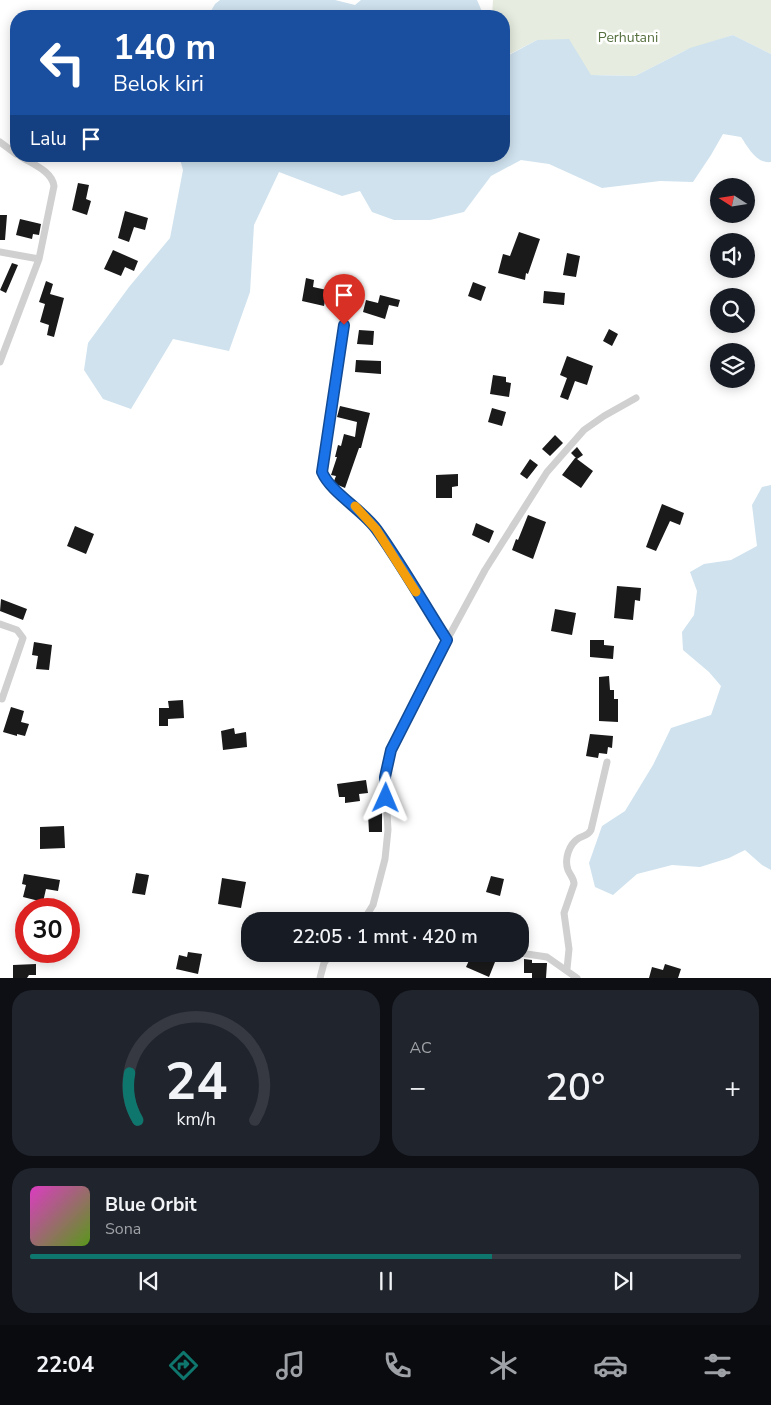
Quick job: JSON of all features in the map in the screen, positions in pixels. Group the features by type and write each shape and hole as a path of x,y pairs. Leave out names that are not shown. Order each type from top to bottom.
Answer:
{"street":[{"path":"0,362 38,259 52,199 54,183 52,178 29,162"},
{"path":"0,252 38,259"},
{"path":"344,325 322,472 331,486 353,504 376,529 447,640"},
{"path":"369,912 378,890 385,859 388,830 385,777 391,750 447,640 486,570 547,472 584,430 636,398"},
{"path":"0,624 17,630 23,638 2,699"},
{"path":"567,970 569,949 564,913 574,884 568,869 567,854 579,838 586,836 592,830 607,762"},
{"path":"529,954 548,956 577,978"},
{"path":"320,978 325,962"}],"green space":[{"name":"Perhutani","path":"493,0 771,0 771,54 733,35 684,51 635,76 591,75 537,40 510,54 510,10 492,10"}],"water":[{"path":"220,0 335,0 355,5 361,0 477,0 481,10 212,10"},
{"path":"733,35 771,54 771,162 757,158 741,137 723,134 693,182 660,181 602,188 549,164 521,160 491,176 464,212 430,220 394,220 372,212 360,191 342,196 279,172 254,225 250,292 229,351 173,339 131,409 103,399 84,370 88,343 129,287 170,238 183,170 181,162 510,162 510,54 537,40 569,39 591,75 635,76 690,48"},
{"path":"771,485 771,870 762,865 745,850 729,858 700,867 672,865 637,874 613,895 595,887 589,863 602,826 625,811 653,765 671,728 711,715 721,686 709,672 683,650 682,632 694,615 697,591 690,572 704,564 731,560 757,546 752,505 762,487"}],"building":[{"path":"78,183 89,185 86,199 91,201 87,215 72,210"},
{"path":"125,211 148,218 145,230 134,227 129,242 118,238"},
{"path":"0,215 7,215 5,240 0,240"},
{"path":"20,219 41,224 39,235 33,234 32,239 16,235"},
{"path":"519,232 540,239 525,280 498,273 503,254 510,256"},
{"path":"113,250 138,261 134,271 125,267 121,276 104,269"},
{"path":"567,253 580,256 576,277 563,275"},
{"path":"12,263 18,265 6,293 0,290"},
{"path":"306,278 314,280 313,287 327,290 324,306 302,301"},
{"path":"46,281 53,284 50,294 64,298 54,337 47,335 49,325 40,322 45,304 39,302"},
{"path":"473,282 486,287 481,301 468,296"},
{"path":"544,291 565,293 564,305 543,303"},
{"path":"380,295 400,300 398,307 389,305 385,319 363,312 366,300 378,303"},
{"path":"609,329 618,334 612,346 603,341"},
{"path":"359,330 374,331 373,345 357,344"},
{"path":"567,356 593,366 587,385 575,381 568,400 560,397 567,378 560,375"},
{"path":"356,360 381,361 381,374 355,372"},
{"path":"493,375 506,377 506,382 511,383 509,397 490,394"},
{"path":"340,406 370,413 361,448 359,448 345,488 334,481 336,476 331,475 337,457 335,457 338,445 341,446 344,434 355,437 357,422 337,417"},
{"path":"492,408 506,412 502,426 488,422"},
{"path":"555,435 563,443 550,456 542,449"},
{"path":"577,447 583,455 577,459 593,471 581,488 562,475 576,458 571,453"},
{"path":"530,459 538,465 527,479 520,474"},
{"path":"458,474 458,486 452,487 452,498 436,498 436,475"},
{"path":"662,504 684,513 680,525 670,521 656,551 646,547"},
{"path":"528,515 546,522 533,559 512,550"},
{"path":"476,523 494,531 489,543 472,535"},
{"path":"75,526 94,534 86,554 67,546"},
{"path":"617,586 641,588 640,601 635,600 633,620 614,618"},
{"path":"1,599 27,609 23,620 0,611"},
{"path":"555,609 576,613 572,635 551,631"},
{"path":"590,640 604,640 604,645 614,646 613,659 590,657"},
{"path":"34,642 52,645 49,670 36,669 38,656 32,655"},
{"path":"609,676 610,690 614,690 614,699 618,699 618,722 599,721 599,677"},
{"path":"183,700 184,718 168,719 168,726 159,726 159,708 169,708 168,701"},
{"path":"11,707 24,711 21,722 29,724 25,736 3,732"},
{"path":"234,728 235,734 246,732 247,747 223,750 221,731"},
{"path":"590,734 613,736 612,748 608,747 607,754 599,753 598,758 586,756"},
{"path":"366,780 368,793 359,794 360,801 345,803 345,797 339,797 337,784"},
{"path":"382,813 382,832 369,832 368,814"},
{"path":"64,826 65,848 40,849 40,827"},
{"path":"136,873 149,875 145,895 132,893"},
{"path":"24,874 60,880 58,891 46,889 44,898 23,897 26,885 22,884"},
{"path":"491,876 504,879 500,896 486,892"},
{"path":"222,878 246,882 241,908 218,904"},
{"path":"188,952 202,954 198,974 176,969 179,955 187,957"},
{"path":"529,960 532,960 532,963 547,963 546,978 532,978 532,973 524,973 524,962 529,962"},
{"path":"468,962 495,962 489,977 466,967"},
{"path":"36,964 36,975 29,975 27,978 13,978 13,965"},
{"path":"665,964 681,969 678,978 649,978 652,967 663,970"}],"slow traffic":[{"path":"355,506 376,529 416,592"}],"route":[{"path":"344,325 322,472 331,486 353,504 376,529 447,640 391,750 385,777 386,798"}]}
